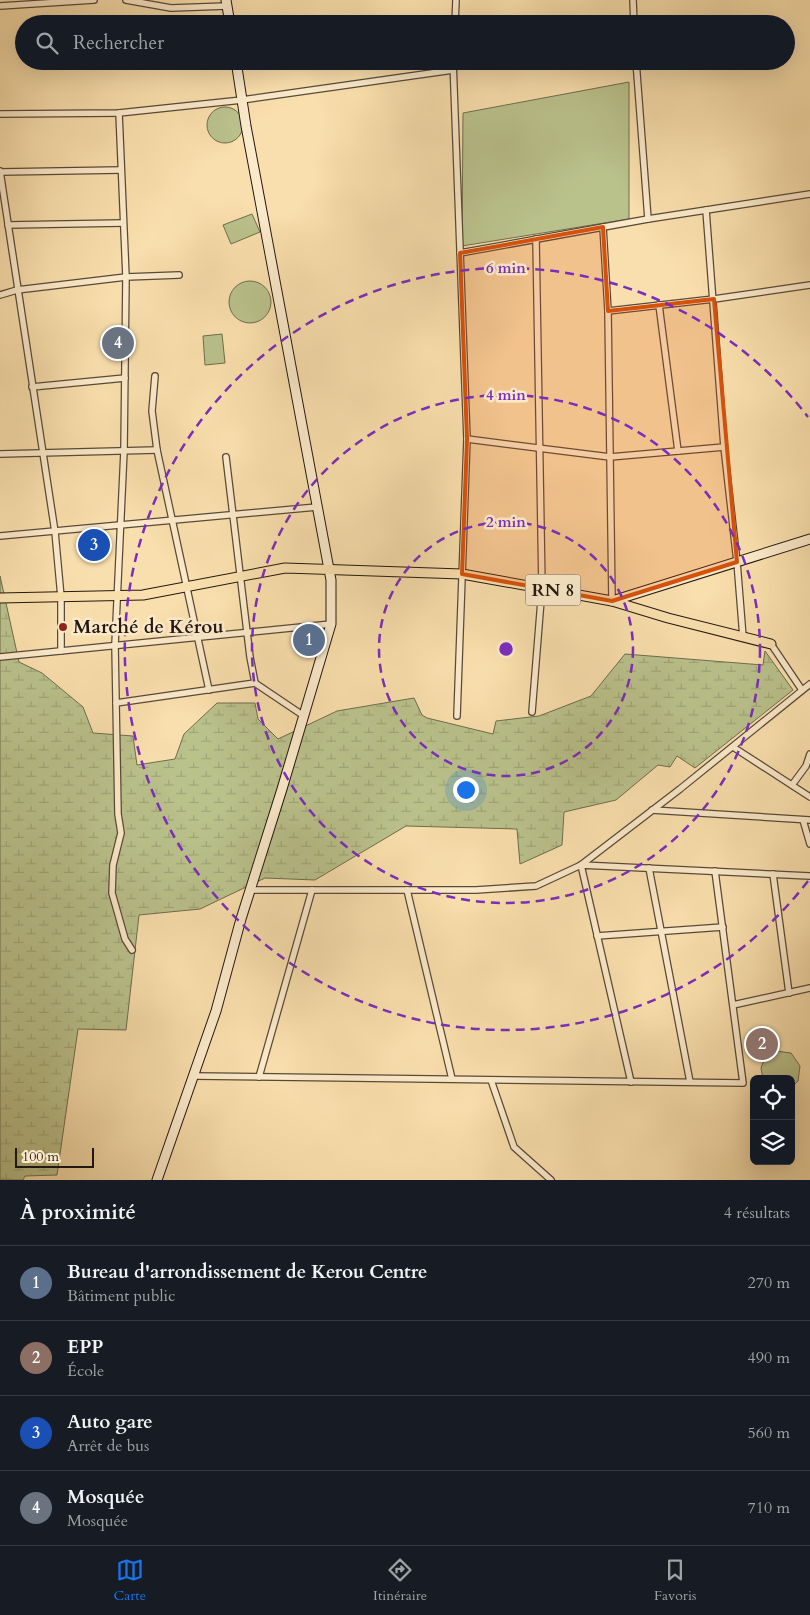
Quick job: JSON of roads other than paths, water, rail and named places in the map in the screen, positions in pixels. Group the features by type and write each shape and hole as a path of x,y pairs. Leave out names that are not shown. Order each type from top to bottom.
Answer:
{"main road":[{"name":"RN 8","path":"0,598 144,595 285,568 462,574 612,601 668,618 771,644"}],"street":[{"path":"0,6 94,0"},
{"path":"126,0 150,6 171,8 226,3"},
{"path":"455,15 456,0"},
{"path":"633,0 634,15"},
{"path":"158,1180 216,1011 250,890 304,716 330,624 331,580 329,568 237,70"},
{"path":"0,114 119,113 242,100 453,70 468,439 457,716"},
{"path":"637,70 648,219"},
{"path":"119,113 126,276 124,451 116,645 118,814 121,833 113,865 112,894 125,940 132,950"},
{"path":"61,651 60,597 55,532 8,224 3,209 0,171 121,170"},
{"path":"460,253 648,219 810,194"},
{"path":"706,210 724,447 743,637"},
{"path":"8,224 123,223"},
{"path":"603,227 608,311 612,601 810,539"},
{"path":"532,712 542,588 536,239"},
{"path":"0,295 17,290 126,276 179,274"},
{"path":"608,311 714,299 810,285"},
{"path":"659,305 678,451"},
{"path":"155,376 152,411 157,450 209,690"},
{"path":"32,387 125,378"},
{"path":"468,439 610,457 724,447"},
{"path":"0,454 157,450"},
{"path":"226,457 247,632 256,683"},
{"path":"0,536 317,507"},
{"path":"0,657 330,624"},
{"path":"771,644 802,690"},
{"path":"116,703 256,683 304,716"},
{"path":"250,890 476,890 536,886 581,865 733,747 810,684"},
{"path":"733,747 810,797"},
{"path":"792,785 806,766 810,754"},
{"path":"652,810 810,820"},
{"path":"803,820 810,844"},
{"path":"581,865 810,876"},
{"path":"581,865 631,1082"},
{"path":"649,868 690,1082"},
{"path":"195,1076 743,1083 715,871"},
{"path":"772,874 788,993"},
{"path":"259,1077 312,890"},
{"path":"407,890 452,1080"},
{"path":"597,936 723,927"},
{"path":"733,1005 810,988"},
{"path":"491,1080 514,1147 551,1180"}],"place":[{"name":"Mosquée","path":"118,343"},
{"name":"Auto gare","path":"94,545"},
{"name":"Marché de Kérou","path":"63,627"},
{"name":"Bureau d'arrondissement de Kerou Centre","path":"309,640"},
{"name":"EPP","path":"762,1044"}]}
